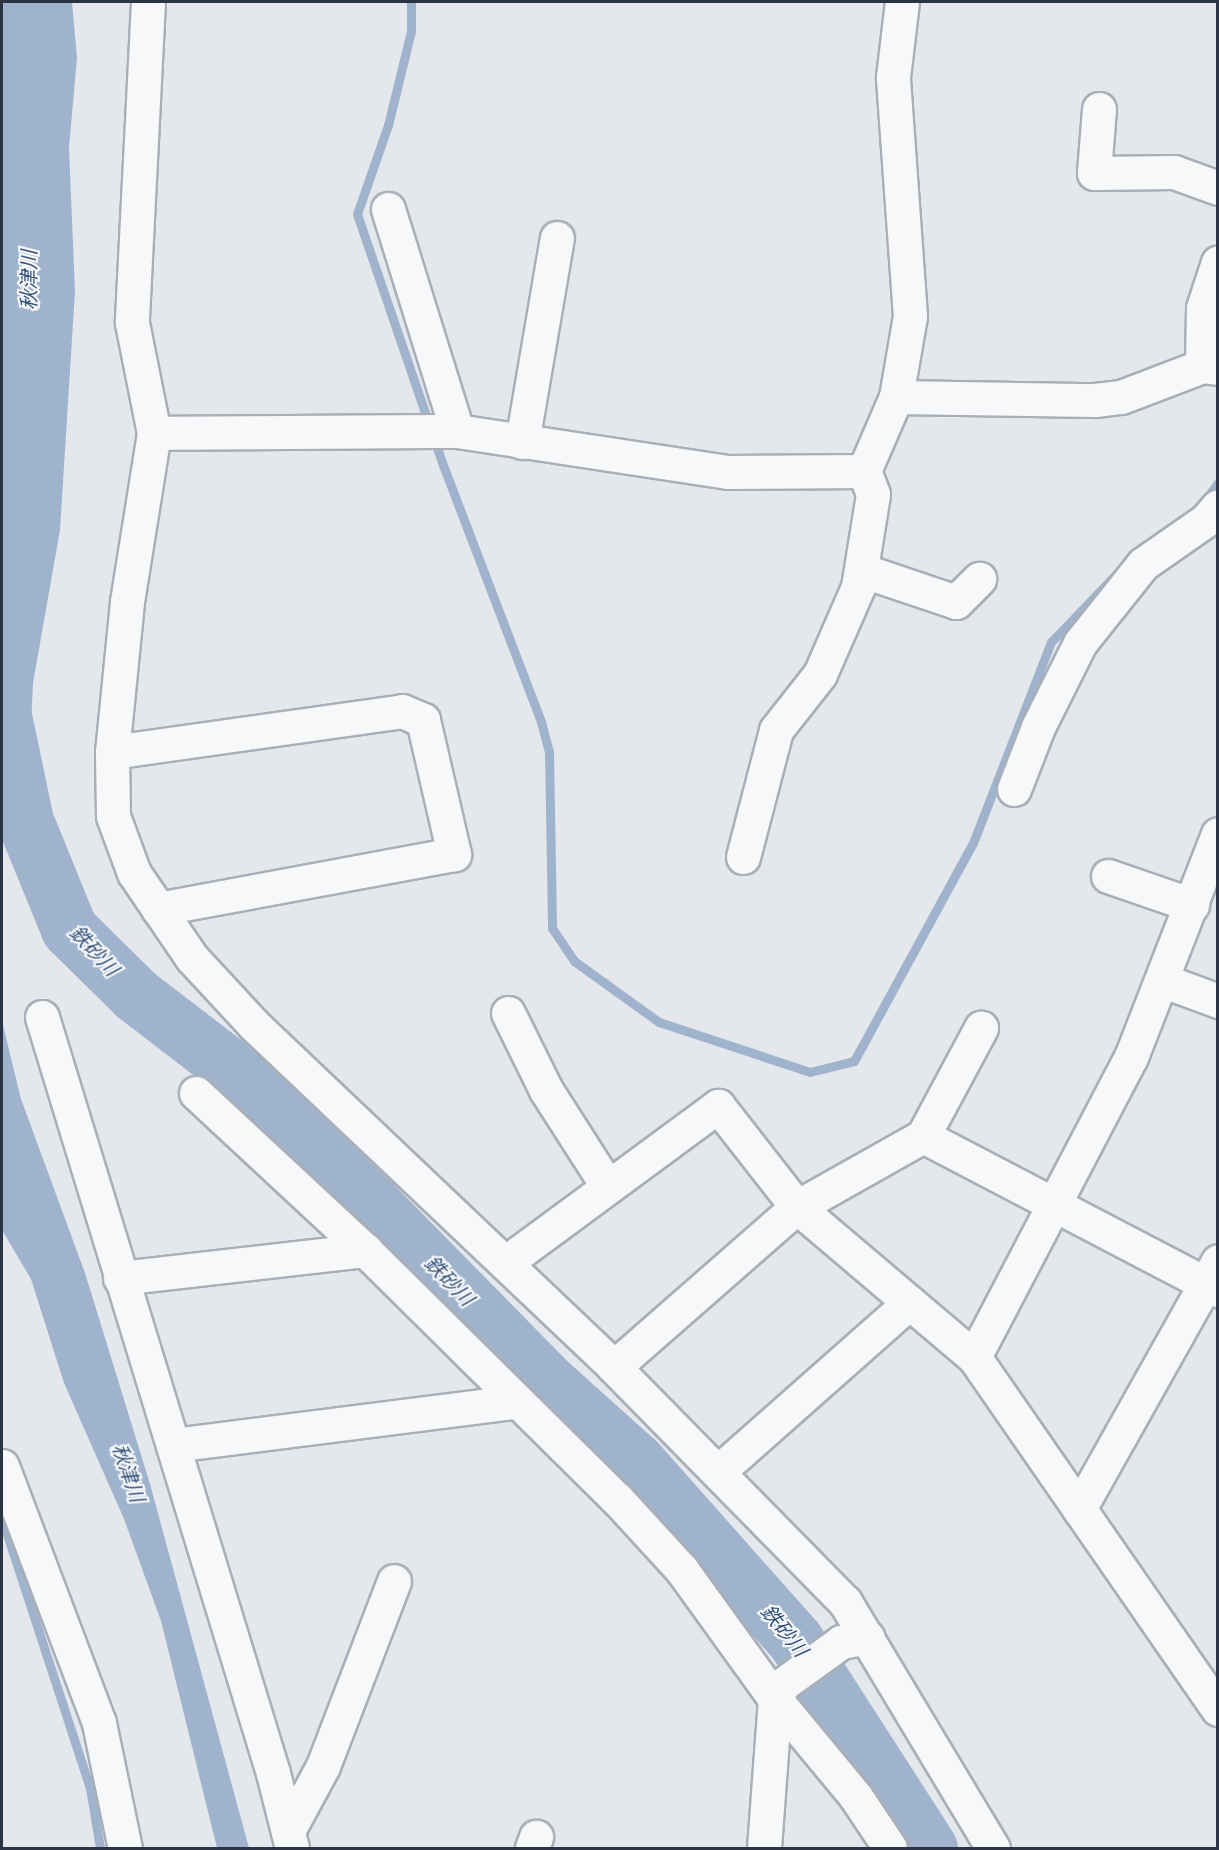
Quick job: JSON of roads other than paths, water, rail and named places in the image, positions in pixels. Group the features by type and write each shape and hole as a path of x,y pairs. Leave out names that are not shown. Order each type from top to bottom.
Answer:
{"street":[{"path":"148,2 132,323 154,433 127,602 112,752 113,816 134,873 192,958 254,1025 614,1367 719,1471 845,1602 854,1639 993,1848"},
{"path":"743,857 776,730 792,713 820,674 858,587 873,494 864,471 896,397 910,316 893,77 902,2"},
{"path":"1099,109 1094,173 1174,172 1218,188"},
{"path":"388,209 457,431"},
{"path":"522,442 557,238"},
{"path":"896,397 1095,400 1121,397 1210,367 1203,308 1218,262"},
{"path":"154,433 457,431 728,472 864,471"},
{"path":"1014,789 1038,727 1080,642 1143,564 1206,520 1218,506"},
{"path":"861,570 956,602 979,579"},
{"path":"112,752 402,711 423,720 454,854 158,909"},
{"path":"974,1357 1131,1057 1164,981 1218,834"},
{"path":"1108,876 1192,905"},
{"path":"1164,981 1218,1001"},
{"path":"508,1013 546,1090 608,1187"},
{"path":"42,1017 120,1278 173,1445 290,1840"},
{"path":"614,1367 797,1207 923,1136 981,1028"},
{"path":"196,1093 365,1250 515,1402 617,1499 682,1570 779,1692 856,1797 890,1848"},
{"path":"505,1263 718,1106 797,1207 974,1357 1218,1709"},
{"path":"923,1136 1056,1204 1214,1278 1079,1509"},
{"path":"120,1278 365,1250"},
{"path":"719,1471 909,1303"},
{"path":"173,1445 515,1402"},
{"path":"2,1466 99,1723 125,1848"},
{"path":"290,1840 322,1766 394,1581"},
{"path":"764,1848 779,1692 854,1639"}],"water":[{"name":"秋津川","path":"2,2 72,2 77,58 69,148 75,291 60,530 33,683 30,750 2,756"},
{"name":"秋津川","path":"2,1021 21,1099 85,1273 150,1484 249,1848 217,1848 161,1621 124,1519 64,1383 31,1279 2,1230"}],"waterway":[{"path":"411,2 411,31 388,125 357,214 443,465 541,722 549,752 552,928 574,961 659,1022 810,1072 854,1061 973,843 1051,642 1121,569"},
{"path":"1205,500 1218,483"},
{"name":"鉄砂川","path":"2,711 25,821 69,929 136,995 231,1068 371,1202 549,1383 636,1461 795,1640 929,1848"},
{"path":"2,1519 90,1788 100,1848"}]}
